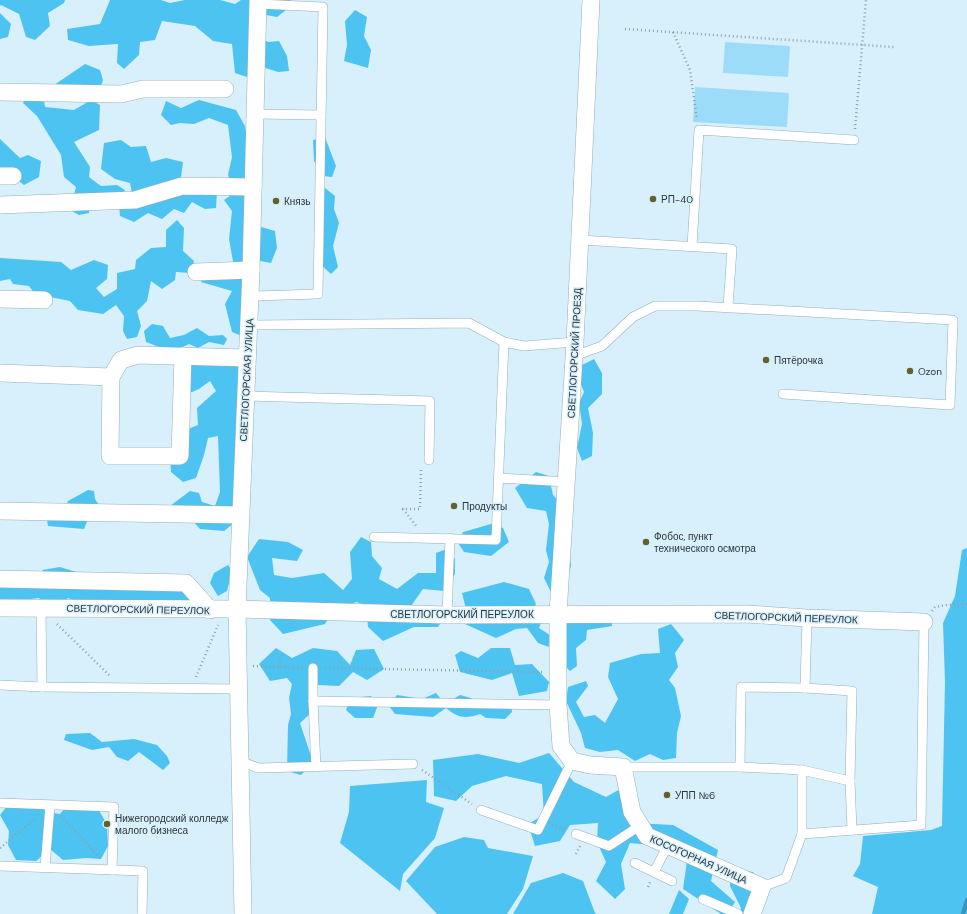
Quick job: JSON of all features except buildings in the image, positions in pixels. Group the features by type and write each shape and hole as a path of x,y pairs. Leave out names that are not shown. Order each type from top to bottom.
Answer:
{"street":[{"name":"СВЕТЛОГОРСКИЙ ПРОЕЗД","path":"558,706 558,614 567,482 591,0"},
{"name":"СВЕТЛОГОРСКАЯ УЛИЦА","path":"243,914 238,666 224,609 240,515 251,270 258,2"},
{"path":"0,92 121,94 143,89 225,89"},
{"path":"0,205 135,200 182,186 253,187"},
{"path":"196,272 251,270"},
{"path":"0,299 44,300"},
{"path":"183,356 180,456 110,456 111,377 120,360 138,355 183,356 247,358"},
{"path":"0,372 111,377"},
{"path":"0,511 240,515"},
{"path":"0,579 186,583 224,609"},
{"name":"СВЕТЛОГОРСКИЙ ПЕРЕУЛОК","path":"0,608 224,609 447,615 747,614 807,618 924,622"},
{"path":"558,706 561,746 572,760 590,765 623,767"},
{"name":"КОСОГОРНАЯ УЛИЦА","path":"623,767 632,812 648,836 762,887"},
{"path":"752,914 762,887"}],"lane":[{"path":"250,296 318,294 323,6 258,2"},
{"path":"255,114 321,115"},
{"path":"692,246 699,130 854,140"},
{"path":"580,240 732,249 728,307"},
{"path":"249,325 469,323 504,342 524,346 574,349 602,346 633,317 655,306 679,305 728,307 953,320 950,405 783,394"},
{"path":"374,536 496,540 504,342"},
{"path":"246,396 430,401 429,460"},
{"path":"499,478 567,482"},
{"path":"447,615 450,538"},
{"path":"41,608 42,687"},
{"path":"805,688 807,618"},
{"path":"802,834 921,825 924,622"},
{"path":"313,668 316,767"},
{"path":"0,685 42,687 239,689"},
{"path":"740,767 741,687 805,688 852,691 850,781 852,830"},
{"path":"313,701 558,706"},
{"path":"481,810 538,830 572,760"},
{"path":"240,761 258,768 413,764"},
{"path":"623,767 740,767 802,770 850,781"},
{"path":"762,887 786,878 802,834 802,770"},
{"path":"0,803 50,806 114,807 112,870"},
{"path":"45,867 50,806"},
{"path":"576,834 609,846 641,825"},
{"path":"654,872 668,845"},
{"path":"635,863 672,881"},
{"path":"0,866 143,871 142,914"},
{"path":"703,899 738,914"}],"path":[{"path":"854,140 866,0"},
{"path":"625,29 894,47"},
{"path":"673,32 690,70 699,130"},
{"path":"425,538 402,509 420,509 421,469 429,460"},
{"path":"947,605 967,604"},
{"path":"41,608 120,687"},
{"path":"191,688 224,609"},
{"path":"279,667 280,655"},
{"path":"238,666 558,673"},
{"path":"413,764 481,810"},
{"path":"0,848 50,806 112,870"},
{"path":"542,822 576,834"}],"shaded area":[{"path":"0,0 65,0 64,3 48,13 50,26 35,40 26,37 19,14 1,5 0,6"},
{"path":"110,0 161,0 170,3 185,0 220,0 235,4 241,0 291,0 286,10 277,17 261,14 253,32 268,42 279,41 287,56 289,71 278,72 259,66 247,77 235,73 232,44 213,41 195,26 162,21 155,40 140,42 139,55 124,69 117,63 118,44 89,46 68,40 67,29 100,24"},
{"path":"355,10 367,17 364,36 371,50 368,68 344,61 347,45 345,21"},
{"path":"0,13 11,24 8,37 0,39"},
{"path":"725,42 790,46 788,77 723,73"},
{"path":"85,64 100,70 103,80 100,89 54,85"},
{"path":"695,87 789,93 787,127 693,122"},
{"path":"30,88 42,89 45,107 74,110 91,100 100,105 99,130 74,142 90,167 89,177 101,186 117,185 125,190 121,196 90,197 89,213 79,215 70,210 76,187 64,177 61,155 37,116 23,103"},
{"path":"199,100 236,110 245,126 252,173 250,234 261,227 275,231 277,248 271,263 255,260 244,337 232,332 225,304 232,291 201,282 203,271 234,267 229,239 232,211 224,200 234,193 228,175 232,157 228,125 209,118 194,124 180,123 171,125 161,115 166,101 181,108"},
{"path":"325,137 336,166 332,177 323,176 314,161 313,140"},
{"path":"0,139 20,158 28,155 41,161 39,177 24,185 4,169 0,169"},
{"path":"121,140 131,147 146,146 151,162 166,158 183,162 181,178 217,192 216,208 205,209 192,202 184,213 174,209 162,219 148,213 134,222 120,216 119,204 132,193 130,183 115,179 101,169 104,143"},
{"path":"325,188 335,196 334,209 339,223 333,246 338,267 331,274 316,260 316,195"},
{"path":"177,220 184,228 183,251 194,261 190,273 176,272 175,280 162,289 151,281 147,301 137,311 141,326 137,337 127,339 123,331 124,316 116,305 103,314 78,310 70,301 35,294 29,286 13,284 10,279 0,281 0,258 61,262 71,270 94,260 108,265 107,279 96,288 104,297 117,289 117,273 135,269 136,260 151,248 166,247 166,230"},
{"path":"152,324 163,326 170,338 184,335 197,328 209,336 223,335 227,339 224,345 209,342 198,348 189,344 172,352 146,342 144,331"},
{"path":"207,353 245,364 243,516 224,531 200,529 192,520 176,523 170,506 190,491 199,493 202,502 215,506 220,492 218,436 208,438 196,478 183,482 171,472 170,453 188,429 198,425 197,408 216,391 210,381 199,389 185,395 185,370"},
{"path":"594,359 602,373 602,394 588,408 593,433 592,456 582,461 577,448 582,424 579,403 584,392 580,382 580,366"},
{"path":"536,472 549,476 553,495 572,516 567,533 571,566 565,585 551,592 544,578 549,562 546,550 549,524 546,511 527,508 515,488"},
{"path":"88,490 94,491 95,499 102,510 89,517 84,529 48,526 47,520 62,515 68,501"},
{"path":"491,524 503,528 509,542 491,556 464,552 458,543 463,532"},
{"path":"361,537 371,542 372,556 382,568 379,579 397,589 418,573 436,573 436,553 447,549 455,559 455,574 444,591 423,589 411,606 443,619 438,627 414,627 383,641 368,627 366,605 356,602 347,607 336,605 325,624 283,634 270,620 270,598 260,590 247,557 259,539 288,542 303,550 297,561 272,558 274,575 292,578 324,573 343,590 352,579 350,552"},
{"path":"967,548 967,914 872,914 878,887 853,876 860,864 863,836 931,830 942,826 945,682 943,623 955,596 962,550"},
{"path":"228,565 232,571 227,591 218,596 210,583 214,573"},
{"path":"60,567 86,575 168,589 198,584 205,598 197,613 84,605 68,598 60,606 48,608 39,598 24,600 0,608 0,578 50,577 42,570"},
{"path":"504,582 529,589 536,604 532,611 542,620 539,628 553,637 549,647 538,643 527,628 516,629 496,638 465,624 466,609 462,593"},
{"path":"588,607 610,608 612,626 587,630 586,640 576,648 577,666 570,671 559,660 562,625"},
{"path":"671,624 684,640 675,653 678,667 669,680 675,688 681,716 677,733 676,758 663,760 650,754 635,761 618,750 600,752 585,748 581,733 566,701 568,687 586,681 588,686 576,702 584,717 595,715 605,723 618,699 608,677 610,663 641,654 660,653 658,629"},
{"path":"276,648 292,658 313,648 337,651 350,665 356,650 374,649 384,669 367,680 353,672 339,686 318,685 309,690 311,713 300,723 313,762 301,775 287,771 288,725 291,714 289,698 292,684 287,678 270,681 259,664"},
{"path":"491,648 510,648 515,665 532,664 549,682 547,691 519,696 512,673 492,680 460,672 455,655 461,651 478,658"},
{"path":"436,693 445,704 460,695 471,698 483,708 511,701 512,712 505,719 486,718 480,714 470,717 462,717 454,714 446,708 433,717 395,714 389,706 397,695 422,699"},
{"path":"371,696 378,705 373,718 355,718 346,710 351,698"},
{"path":"90,733 102,742 134,739 157,745 167,756 170,763 163,770 139,752 128,761 117,757 109,747 92,750 64,740 66,734"},
{"path":"549,753 574,782 606,797 622,788 634,823 673,825 718,850 711,881 735,902 728,914 721,914 683,889 687,861 664,846 630,843 621,864 625,889 615,899 596,881 606,862 597,842 598,823 570,825 560,841 535,846 528,824 544,815 542,784 506,776 472,786 456,801 434,796 433,760 478,754 519,763"},
{"path":"427,780 426,802 444,808 435,838 403,874 400,891 340,843 349,812 350,786"},
{"path":"12,800 36,802 46,812 60,814 71,801 95,804 107,824 108,846 101,859 86,858 63,860 50,849 36,861 16,860 8,845 9,831 0,815"},
{"path":"464,837 484,840 488,848 533,856 523,889 507,914 437,914 406,881 435,847"},
{"path":"732,869 753,872 759,890 754,914 739,914 741,908 730,886"},
{"path":"563,873 583,881 595,913 597,914 513,914 531,883"},
{"path":"679,890 689,899 683,914 669,914"}],"waterway":[{"path":"963,914 967,900"}],"place":[{"name":"РП-40","path":"653,199"},
{"name":"Князь","path":"276,201"},
{"name":"Пятёрочка","path":"766,360"},
{"name":"Ozon","path":"910,371"},
{"name":"Продукты","path":"454,506"},
{"name":"Фобос, пункт технического осмотра","path":"646,542"},
{"name":"УПП №6","path":"667,795"},
{"name":"Нижегородский колледж малого бизнеса","path":"107,824"}]}
